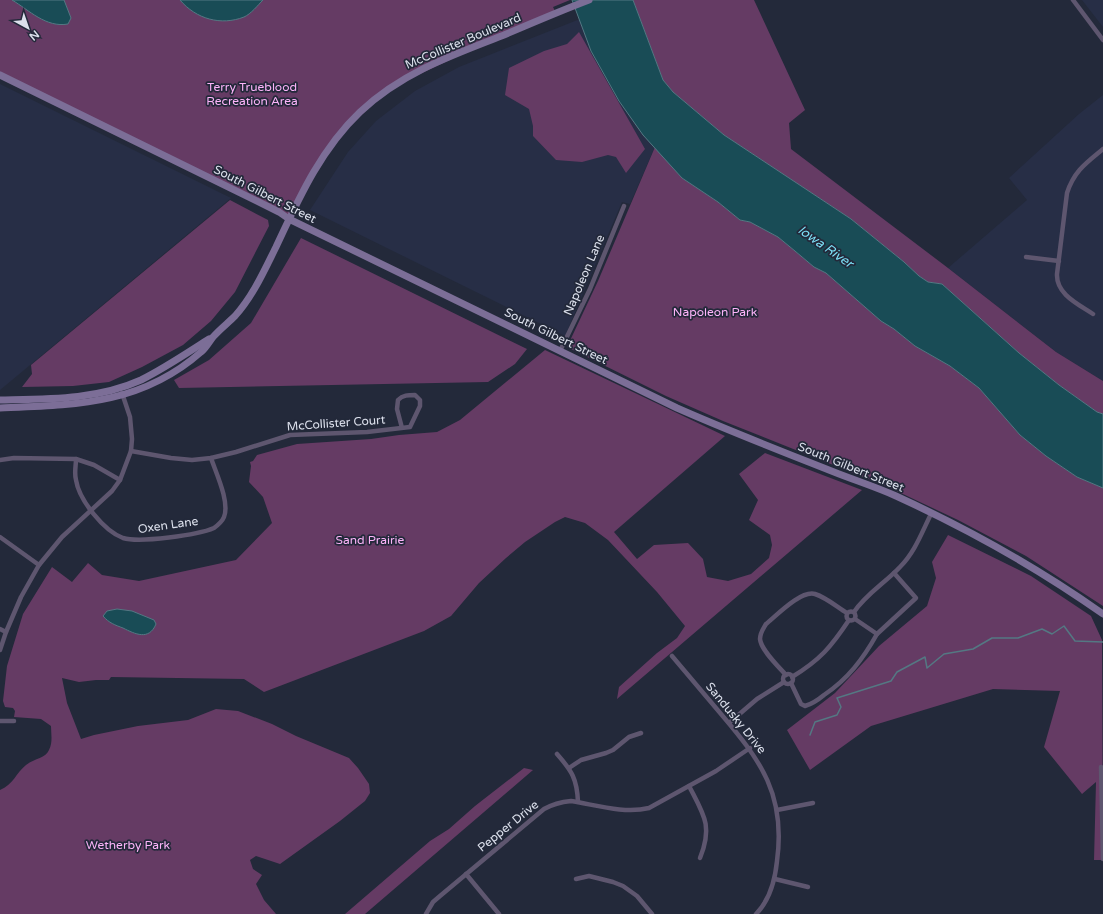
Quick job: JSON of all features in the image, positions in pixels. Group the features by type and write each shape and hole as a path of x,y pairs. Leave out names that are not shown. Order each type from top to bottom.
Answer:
{"main road":[{"name":"McCollister Boulevard","path":"0,408 75,404 123,395 141,389 167,376 203,350 213,337 235,316 250,296 289,218 323,156 346,126 374,99 405,78 430,65 589,0"},
{"name":"South Gilbert Street","path":"0,75 560,351 704,420 895,496 966,530 1020,560 1103,614"},
{"name":"McCollister Boulevard","path":"0,400 52,399 78,396 120,387 140,380 163,368 213,337"}],"street":[{"path":"1073,0 1103,40"},
{"path":"1093,314 1060,289 1057,279 1067,193 1081,167 1103,149"},
{"name":"Napoleon Lane","path":"560,351 590,289 624,206"},
{"path":"1026,257 1059,261"},
{"path":"0,650 21,598 39,565 62,537 112,491 120,480 131,451 132,426 120,387"},
{"name":"McCollister Court","path":"131,451 192,460 211,458 236,452 290,435 367,432 402,428 410,427 416,418 420,406 420,400 415,395 401,397 398,400 397,409 402,428"},
{"path":"0,460 14,458 76,459 94,465 120,480"},
{"name":"Oxen Lane","path":"76,459 75,472 77,486 80,494 91,510 105,526 114,533 134,540 145,540 204,531 220,524 226,509 211,458"},
{"path":"847,614 854,612 861,602 901,566 915,547 931,514"},
{"path":"0,537 39,565"},
{"path":"792,677 793,680 791,683 801,704 805,706 810,705 844,680 858,665 877,634 916,598 894,573"},
{"path":"792,677 790,675 786,675 763,648 760,638 762,630 766,624 801,596 809,594 815,594 826,600 847,614 847,618 849,620"},
{"path":"854,612 856,616 855,619"},
{"path":"849,620 853,621 855,619 877,634"},
{"path":"792,677 810,666 825,653 849,620"},
{"path":"0,629 6,632"},
{"name":"Sandusky Drive","path":"672,656 750,748 766,775 774,796 777,810 779,841 774,879 768,896 756,914"},
{"path":"784,682 783,679 786,675"},
{"path":"729,723 757,699 784,682 787,684 791,683"},
{"path":"0,721 14,721"},
{"path":"569,768 581,760 613,750 628,737 641,733"},
{"name":"Pepper Drive","path":"426,914 433,902 544,809 557,803 571,801 626,810 641,810 656,805 728,764 750,748"},
{"path":"557,754 569,768 576,781 578,802"},
{"path":"1101,767 1103,859"},
{"path":"689,786 705,818 707,829 705,844 700,858"},
{"path":"777,810 813,803"},
{"path":"466,874 498,914"},
{"path":"576,879 589,876 604,879 623,886 637,896 652,914"},
{"path":"774,879 808,887"}],"shaded area":[{"path":"1082,0 1103,0 1103,27"},
{"path":"580,19 591,51 619,101 643,135 655,147 630,204 622,202 565,336 310,210 348,152 376,121 415,91 459,67"},
{"path":"0,84 231,198 0,390"},
{"path":"1103,95 1103,381 1056,352 948,268 1027,200 1009,178 1079,114"}],"green space":[{"name":"Terry Trueblood Recreation Area","path":"0,0 570,0 553,7 556,13 505,34 390,88 333,142 289,219 0,75"},
{"path":"633,0 754,0 805,110 789,123 791,149 1056,352 1103,381 1103,414 1097,412 1059,385 1019,353 942,284 928,282 919,276 851,219 724,135 673,92 663,80"},
{"path":"579,32 645,149 626,173 616,157 608,155 582,162 556,160 533,136 533,126 529,109 505,95 509,68 544,51 567,44"},
{"name":"Napoleon Park","path":"655,147 682,178 718,202 740,220 750,222 778,237 814,267 826,273 881,321 894,329 915,346 950,366 979,388 1020,435 1046,456 1077,477 1103,488 1103,606 1026,556 958,520 886,486 723,421 666,396 567,347 598,281"},
{"path":"230,200 268,220 269,226 235,292 211,321 183,345 142,367 109,382 73,386 22,387 32,374 31,365"},
{"path":"301,238 527,349 515,364 488,382 179,388 174,380 209,360 251,323"},
{"path":"545,350 725,436 614,532 637,559 654,545 688,543 703,559 707,577 728,581 751,574 769,558 772,545 770,535 749,520 758,500 739,474 765,453 862,490 617,699 619,687 657,653 677,638 685,626 657,592 608,540 585,523 565,517 525,542 506,558 479,583 451,616 424,631 264,692 244,679 111,677 109,680 79,682 62,678 67,703 81,739 138,726 188,720 216,709 238,711 272,724 296,736 349,758 369,784 370,793 365,801 340,821 280,864 256,856 250,860 253,869 262,875 256,884 264,900 276,914 0,914 0,790 8,785 26,765 47,753 52,738 51,726 41,719 14,717 15,711 13,708 5,707 3,701 7,666 23,614 52,567 72,582 88,563 102,575 139,581 236,560 272,523 263,497 249,482 250,462 253,461 257,455 297,444 371,439 437,432 460,420"},
{"path":"948,535 1031,576 1091,616 1102,640 1103,860 1094,860 1096,782 1082,794 1044,747 1060,691 993,689 871,726 810,770 787,730 835,693 879,646 927,606 936,578 932,562"},
{"path":"524,768 533,770 365,914 345,914 430,841 449,829 475,806"}],"water":[{"path":"12,0 64,0 71,18 68,24 60,25 45,21"},
{"path":"180,0 263,0 247,16 235,20 218,21 201,16 186,7"},
{"name":"Iowa River","path":"572,0 633,0 663,80 673,92 724,135 851,219 919,276 928,282 942,284 1019,353 1059,385 1097,412 1103,414 1103,488 1077,477 1046,456 1020,435 979,388 950,366 915,346 894,329 881,321 826,273 814,267 778,237 750,222 740,220 718,202 682,178 643,135 619,101 591,51"},
{"path":"117,609 132,611 154,620 156,624 150,633 141,635 137,634 112,624 103,616 107,611"}],"waterway":[{"path":"810,735 815,722 837,715 841,707 837,698 891,681 897,672 925,657 927,668 944,654 973,649 992,638 1018,638 1042,629 1052,634 1064,626 1075,641 1103,642"}],"park label":[{"name":"Sand Prairie","path":"370,540"},
{"name":"Wetherby Park","path":"128,845"}]}
